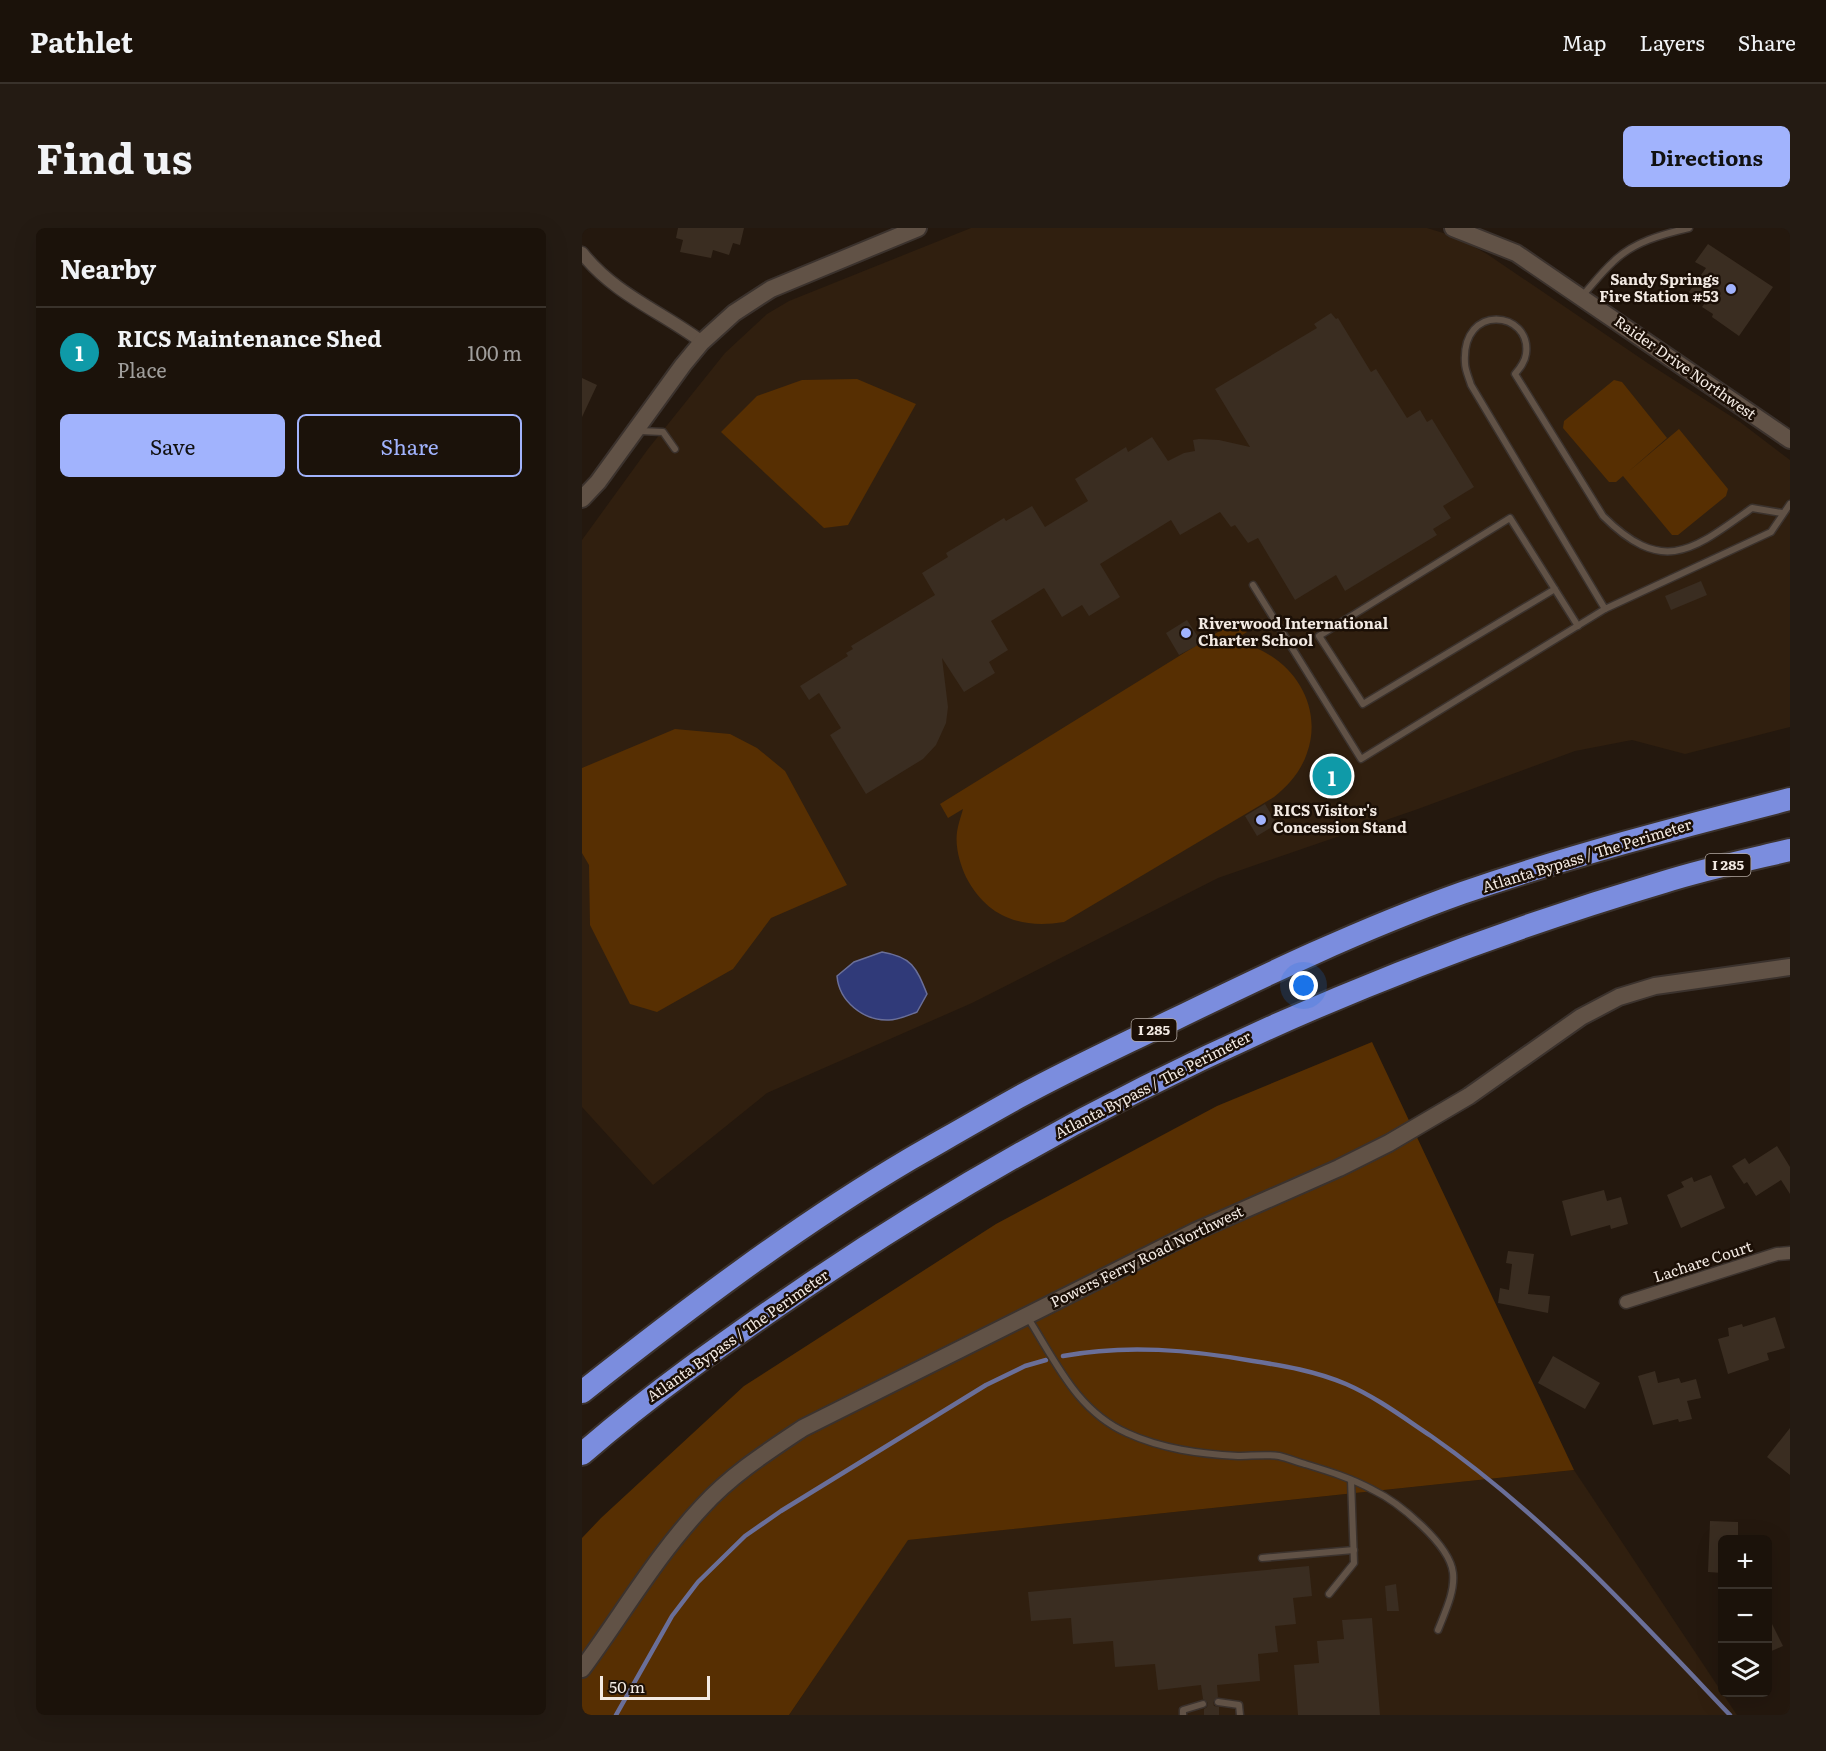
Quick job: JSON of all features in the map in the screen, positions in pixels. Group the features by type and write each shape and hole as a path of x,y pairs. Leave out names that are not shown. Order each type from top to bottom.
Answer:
{"highway":[{"name":"Atlanta Bypass / The Perimeter","path":"582,1392 662,1329 780,1243 907,1161 1019,1097 1283,966 1463,893 1650,837 1790,799"},
{"name":"Atlanta Bypass / The Perimeter","path":"582,1454 620,1420 735,1335 833,1268 928,1207 1068,1126 1152,1083 1241,1040 1365,986 1491,938 1665,881 1790,850"}],"street":[{"path":"582,499 636,432 683,365 702,342 734,313 771,289 918,228"},
{"name":"Raider Drive Northwest","path":"1453,228 1516,253 1790,440"},
{"path":"582,253 613,284 642,305 684,328 702,342"},
{"name":"Powers Ferry Road Northwest","path":"582,1668 667,1548 703,1505 749,1464 803,1428 1196,1231 1339,1168 1389,1143 1469,1096 1581,1017 1619,997 1655,986 1790,967"},
{"name":"Lachare Court","path":"1626,1302 1777,1254 1790,1253"}],"lane":[{"path":"1581,297 1614,260 1629,250 1663,234 1689,228"},
{"path":"1605,609 1472,385 1465,364 1466,345 1472,331 1485,321 1501,319 1508,321 1521,331 1526,354 1515,374 1603,516 1621,532 1660,552 1683,551 1704,542 1752,508 1782,513"},
{"path":"636,432 663,432 675,449"},
{"path":"1253,585 1361,759 1605,609 1771,532 1790,504"},
{"path":"1555,589 1363,704 1319,636 1510,518 1555,589 1578,626"},
{"path":"1027,1315 1046,1351 1078,1397 1102,1419 1126,1433 1188,1452 1279,1456 1352,1480 1375,1490 1394,1503 1436,1540 1448,1557 1453,1572 1452,1588 1438,1630"},
{"path":"1329,1594 1354,1563 1352,1480"},
{"path":"1262,1558 1354,1550"},
{"path":"1218,1702 1239,1706 1240,1715"},
{"path":"1184,1715 1183,1710 1203,1704"}],"shaded area":[{"name":"Riverwood International Charter School","path":"971,228 1427,228 1456,237 1487,254 1649,364 1740,422 1790,460 1790,727 1685,754 1632,740 1575,751 1418,809 1218,878 972,1003 767,1093 653,1185 582,1107 582,540 648,449 725,353 767,314 789,301"},
{"path":"857,379 916,404 848,525 824,528 721,432 757,396 802,380"},
{"path":"1614,380 1622,382 1667,438 1628,472 1679,429 1728,489 1726,496 1678,535 1672,535 1623,476 1616,482 1609,482 1563,428 1564,421"},
{"path":"1239,619 1247,632 1231,642 1250,646 1268,654 1283,665 1296,680 1311,714 1311,733 1307,753 1298,772 1289,783 1274,797 1064,922 1033,924 1019,921 1006,917 984,902 966,877 958,855 957,832 963,809 948,818 940,804"},
{"path":"675,729 730,734 757,748 785,771 847,885 771,918 733,969 657,1012 630,1004 590,925 589,865 582,853 582,768"},
{"path":"1372,1042 1574,1470 908,1540 789,1715 582,1715 582,1538 744,1386 996,1224 1217,1106"},
{"path":"1574,1470 1718,1686 1718,1697 1725,1697 1737,1715 789,1715 907,1540"}],"water":[{"path":"882,952 907,960 916,970 927,994 917,1012 889,1020 870,1017 854,1008 842,994 837,976 854,962"}],"building":[{"path":"678,228 744,228 740,245 733,243 729,255 713,250 711,258 680,252 683,240 676,238"},
{"name":"Sandy Springs Fire Station #53","path":"1708,244 1773,287 1739,336 1712,317 1713,314 1702,307 1705,303 1689,292 1706,268 1695,262"},
{"path":"1331,313 1336,319 1338,318 1371,372 1376,369 1407,418 1420,410 1427,422 1432,419 1474,487 1443,506 1451,518 1433,529 1437,535 1345,591 1336,575 1295,600 1258,538 1248,543 1235,525 1231,527 1220,512 1180,535 1171,520 1100,564 1120,597 1089,616 1082,605 1062,617 1044,588 991,621 1008,650 989,662 995,673 964,692 942,658 948,707 946,723 936,745 923,759 866,794 830,735 841,728 819,693 809,700 800,686 848,656 846,653 853,649 851,646 935,595 922,573 948,557 946,553 1004,518 1006,521 1032,506 1045,527 1088,501 1075,479 1126,447 1128,452 1152,437 1168,461 1184,453 1195,451 1193,440 1219,440 1250,447 1215,389 1317,328 1314,324"},
{"path":"582,378 597,385 582,417"},
{"path":"1701,581 1707,595 1671,610 1665,596"},
{"path":"1187,620 1202,643 1179,655 1166,633"},
{"path":"1339,760 1350,778 1326,792 1315,774"},
{"name":"RICS Visitor's Concession Stand","path":"1265,804 1277,824 1257,836 1245,816"},
{"path":"1777,1146 1790,1167 1790,1194 1781,1180 1756,1196 1747,1182 1744,1184 1732,1166 1745,1158 1749,1164"},
{"path":"1711,1175 1725,1208 1681,1228 1667,1195 1684,1187 1681,1182 1692,1177 1694,1182"},
{"path":"1604,1190 1607,1201 1621,1197 1628,1224 1611,1229 1610,1225 1571,1236 1562,1201"},
{"path":"1508,1251 1534,1254 1528,1294 1550,1296 1548,1313 1498,1303 1500,1288 1509,1290 1512,1264 1506,1263"},
{"path":"1775,1317 1785,1348 1767,1353 1769,1360 1728,1374 1718,1339 1729,1336 1728,1328 1742,1324 1743,1327"},
{"path":"1553,1356 1600,1383 1585,1409 1538,1383"},
{"path":"1655,1371 1658,1383 1679,1378 1681,1383 1696,1379 1701,1398 1687,1401 1692,1419 1679,1422 1678,1419 1653,1425 1638,1376"},
{"path":"1790,1428 1790,1475 1767,1457"},
{"path":"1710,1521 1738,1522 1738,1535 1718,1535 1718,1573 1708,1572"},
{"path":"1309,1566 1312,1596 1293,1598 1296,1624 1275,1626 1278,1652 1258,1654 1260,1681 1217,1685 1218,1697 1213,1702 1214,1706 1219,1707 1219,1715 1204,1715 1204,1709 1208,1703 1203,1699 1201,1685 1158,1690 1155,1664 1115,1667 1113,1641 1073,1644 1071,1618 1031,1621 1028,1592"},
{"path":"1396,1584 1399,1611 1387,1611 1385,1586"},
{"path":"1372,1618 1380,1715 1298,1715 1294,1665 1319,1663 1317,1641 1344,1639 1342,1620"},
{"path":"1772,1624 1783,1646 1772,1651"}],"waterway":[{"path":"1063,1356 1134,1349 1206,1354 1311,1372 1334,1379 1368,1395 1472,1466 1550,1532 1624,1604 1730,1715"},
{"path":"616,1715 672,1616 698,1582 745,1536 781,1511 986,1385 1025,1366 1046,1360"}],"place":[{"name":"Sandy Springs Fire Station #53","path":"1731,289"},
{"name":"Riverwood International Charter School","path":"1186,633"},
{"name":"RICS Maintenance Shed","path":"1332,776"},
{"name":"RICS Visitor's Concession Stand","path":"1261,820"}]}
